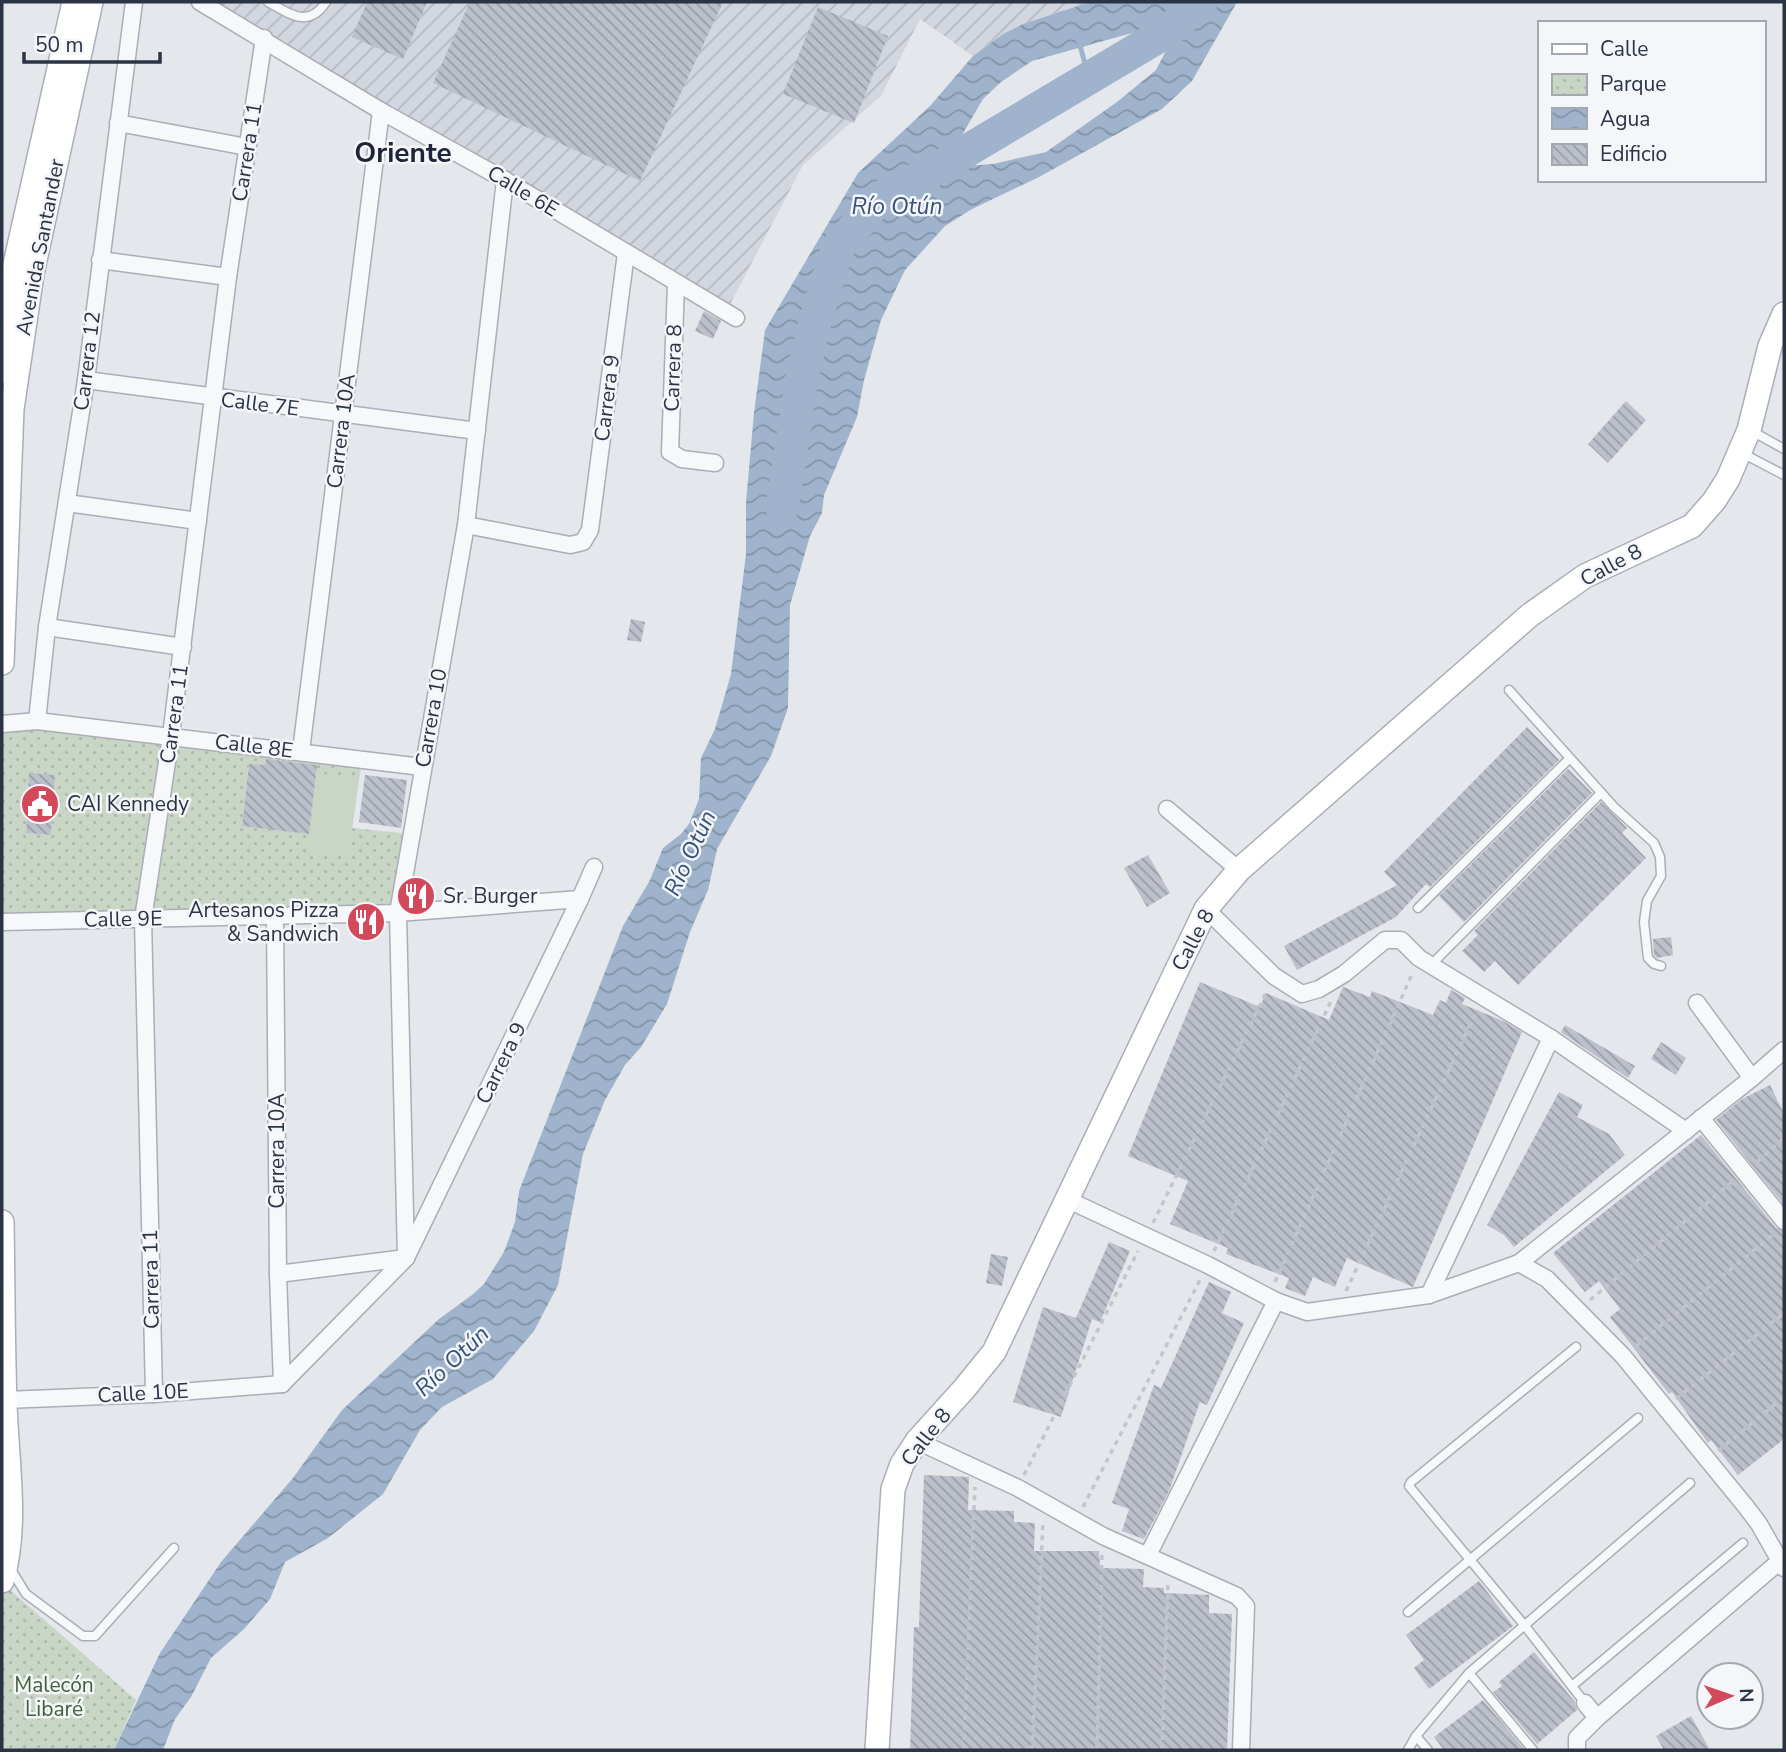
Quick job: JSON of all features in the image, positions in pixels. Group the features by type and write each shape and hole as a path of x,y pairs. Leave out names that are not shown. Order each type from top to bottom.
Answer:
{"street":[{"name":"Avenida Santander","path":"2,372 16,276 75,2"},
{"name":"Avenida Santander","path":"2,663 16,276 91,2"},
{"name":"Carrera 12","path":"37,721 47,627 86,380 134,2"},
{"name":"Calle 6E","path":"200,2 736,318"},
{"name":"Carrera 11","path":"154,1394 142,919 171,736 228,277 264,38"},
{"name":"Carrera 10A","path":"301,751 382,111"},
{"path":"118,123 247,147"},
{"name":"Carrera 10","path":"406,1258 398,913 466,525 505,180"},
{"name":"Carrera 9","path":"466,525 570,545 583,542 590,530 626,253"},
{"path":"100,260 228,277"},
{"name":"Carrera 8","path":"676,284 670,452 682,459 715,463"},
{"name":"Calle 8","path":"877,1750 893,1489 902,1464 917,1441 964,1390 994,1352 1206,909 1239,870 1530,615 1585,576 1692,526 1714,501 1740,452 1749,430 1770,346 1784,314"},
{"name":"Calle 7E","path":"86,380 477,431"},
{"path":"67,503 198,521"},
{"path":"47,627 183,647"},
{"name":"Calle 8E","path":"2,724 37,721 422,767"},
{"path":"1167,809 1239,870"},
{"name":"Carrera 9","path":"282,1384 406,1258 594,867"},
{"name":"Calle 9E","path":"2,922 398,913 580,899"},
{"path":"1206,909 1274,976 1302,994 1319,989 1344,974 1385,940 1401,940 1425,961 1551,1038 1686,1131"},
{"name":"Carrera 10A","path":"275,917 278,1274 282,1384"},
{"path":"1697,1003 1752,1078"},
{"path":"1429,1295 1551,1038"},
{"path":"1066,1199 1147,1235 1272,1299 1307,1312 1429,1295 1519,1263 1784,1050"},
{"path":"1701,1118 1784,1221"},
{"path":"2,1222 10,1516 4,1572"},
{"path":"278,1274 406,1258"},
{"path":"1519,1263 1547,1279 1623,1356 1759,1524 1782,1564 1597,1718 1577,1738 1577,1750"},
{"path":"1148,1555 1272,1299"},
{"name":"Calle 10E","path":"5,1400 154,1394 282,1384"},
{"path":"917,1441 1044,1502 1102,1536 1237,1596 1246,1606 1241,1750"},
{"path":"1586,1703 1597,1718"}],"lane":[{"path":"268,2 291,15 306,18 320,12 326,2"},
{"path":"1749,430 1784,449"},
{"path":"1740,452 1784,475"},
{"path":"1509,690 1601,793 1654,843 1660,857 1661,876 1647,901 1644,922 1648,958 1661,966"},
{"path":"1418,908 1569,759"},
{"path":"1425,961 1601,793"},
{"path":"1576,1347 1411,1482 1411,1490 1586,1703"},
{"path":"1408,1612 1637,1419"},
{"path":"1408,1750 1416,1736 1469,1673 1690,1483"},
{"path":"1572,1686 1743,1543"},
{"path":"4,1572 26,1594 83,1636 95,1636 174,1548"},
{"path":"1469,1673 1533,1750"},
{"path":"1416,1736 1428,1750"}],"path":[{"path":"1272,1299 1425,961"},
{"path":"1338,1308 1483,998"},
{"path":"1578,1310 1784,1138"},
{"path":"1623,1356 1773,1234"},
{"path":"1666,1408 1784,1313"},
{"path":"1708,1459 1784,1396"},
{"path":"964,1750 976,1471"},
{"path":"1032,1750 1044,1502"},
{"path":"1097,1750 1102,1536"},
{"path":"1162,1750 1169,1567"}],"shaded area":[{"path":"200,2 1090,2 1023,24 1003,34 973,56 920,19 881,96 803,165 726,312"}],"green space":[{"path":"2,724 362,760 352,828 411,834 398,913 2,922","holes":["266,759 317,765 242,826 249,764 265,765","29,774 55,775 51,835 26,833"]},
{"path":"316,773 358,778 349,857 307,852"},
{"name":"Malecón Libaré","path":"2,1583 136,1700 114,1750 2,1750"}],"water":[{"name":"Río Otún","path":"1090,2 1237,2 1192,81 1162,109 1039,177 972,209 945,226 905,270 881,320 857,417 824,495 822,513 810,536 790,605 788,708 771,756 717,849 708,890 690,932 667,1004 641,1047 625,1065 605,1100 583,1154 558,1285 534,1331 493,1379 442,1407 420,1430 383,1494 328,1538 285,1562 270,1599 244,1629 211,1658 191,1697 175,1719 163,1750 114,1750 160,1653 221,1562 293,1478 342,1410 439,1319 484,1284 504,1252 515,1222 519,1191 623,926 650,880 663,848 689,824 699,799 701,758 715,729 731,674 746,554 746,502 765,330 858,173 930,106 973,56 1003,34 1023,24","holes":["1164,24 1172,39 1156,70 1117,102 1046,152 993,164 939,168 983,99 1001,82 1032,61","835,248 841,250 812,399 797,453 786,465 779,455 789,380 812,290"]}],"building":[{"path":"367,2 427,2 403,59 352,37"},
{"path":"470,2 723,2 640,181 433,83"},
{"path":"818,7 888,36 854,123 783,94"},
{"path":"704,311 721,321 713,339 695,331"},
{"path":"1626,401 1646,420 1608,463 1588,444"},
{"path":"631,619 645,622 641,642 627,640"},
{"path":"1527,727 1559,760 1430,887 1426,884 1396,917 1297,970 1284,946 1397,885 1384,872"},
{"path":"266,759 317,765 309,834 242,826 249,764 265,765"},
{"path":"1568,769 1592,793 1464,922 1439,896"},
{"name":"CAI Kennedy","path":"29,773 55,775 51,835 26,833"},
{"path":"365,775 407,780 401,828 359,822"},
{"path":"1601,802 1627,828 1622,833 1646,858 1518,985 1495,961 1484,972 1462,951 1478,935 1474,931"},
{"path":"1148,855 1170,893 1147,907 1124,868"},
{"path":"1671,937 1673,955 1657,958 1654,955 1653,939"},
{"path":"1200,982 1260,1007 1266,993 1329,1020 1343,987 1370,997 1372,991 1433,1015 1440,1000 1446,1003 1451,990 1465,998 1462,1004 1522,1032 1413,1287 1347,1258 1335,1287 1313,1277 1305,1296 1285,1288 1289,1278 1226,1254 1228,1248 1170,1224 1188,1181 1128,1156"},
{"path":"1565,1025 1635,1066 1628,1078 1561,1032"},
{"path":"1661,1042 1686,1058 1676,1075 1651,1059"},
{"path":"1770,1085 1784,1114 1784,1205 1716,1120 1742,1099"},
{"path":"1559,1092 1583,1105 1577,1117 1609,1134 1625,1155 1514,1247 1504,1235 1487,1225"},
{"path":"1701,1135 1776,1228 1784,1231 1784,1439 1738,1475 1711,1440 1708,1443 1672,1392 1669,1394 1610,1317 1620,1309 1599,1281 1585,1292 1553,1253"},
{"path":"1109,1242 1130,1251 1100,1322 1092,1319 1061,1417 1013,1402 1043,1307 1076,1318"},
{"path":"991,1254 1008,1257 1002,1286 986,1283"},
{"path":"1209,1282 1231,1292 1222,1313 1244,1323 1207,1405 1200,1402 1169,1491 1144,1539 1122,1531 1129,1509 1112,1503 1154,1385 1161,1388"},
{"path":"924,1475 969,1477 968,1510 1014,1511 1014,1522 1035,1523 1034,1551 1099,1551 1100,1568 1144,1569 1143,1587 1164,1588 1164,1593 1209,1595 1209,1613 1232,1614 1227,1750 910,1750 914,1627 919,1627"},
{"path":"1479,1581 1513,1626 1429,1689 1414,1668 1424,1660 1406,1635"},
{"path":"1534,1652 1575,1702 1577,1710 1537,1744 1493,1692 1502,1686 1499,1682"},
{"path":"1483,1700 1525,1750 1444,1750 1434,1737"},
{"path":"1691,1716 1695,1731 1699,1731 1710,1750 1664,1750 1656,1736"}],"waterway":[{"name":"Río Otún","path":"782,508 802,378 815,322 838,247 881,197 938,168 1168,31 1201,2"},
{"path":"1079,42 1089,78"}],"place":[{"name":"CAI Kennedy","path":"40,804"},
{"name":"Sr. Burger","path":"416,896"},
{"name":"Artesanos Pizza & Sandwich","path":"366,922"}],"district":[{"name":"Oriente","path":"403,153"}]}
